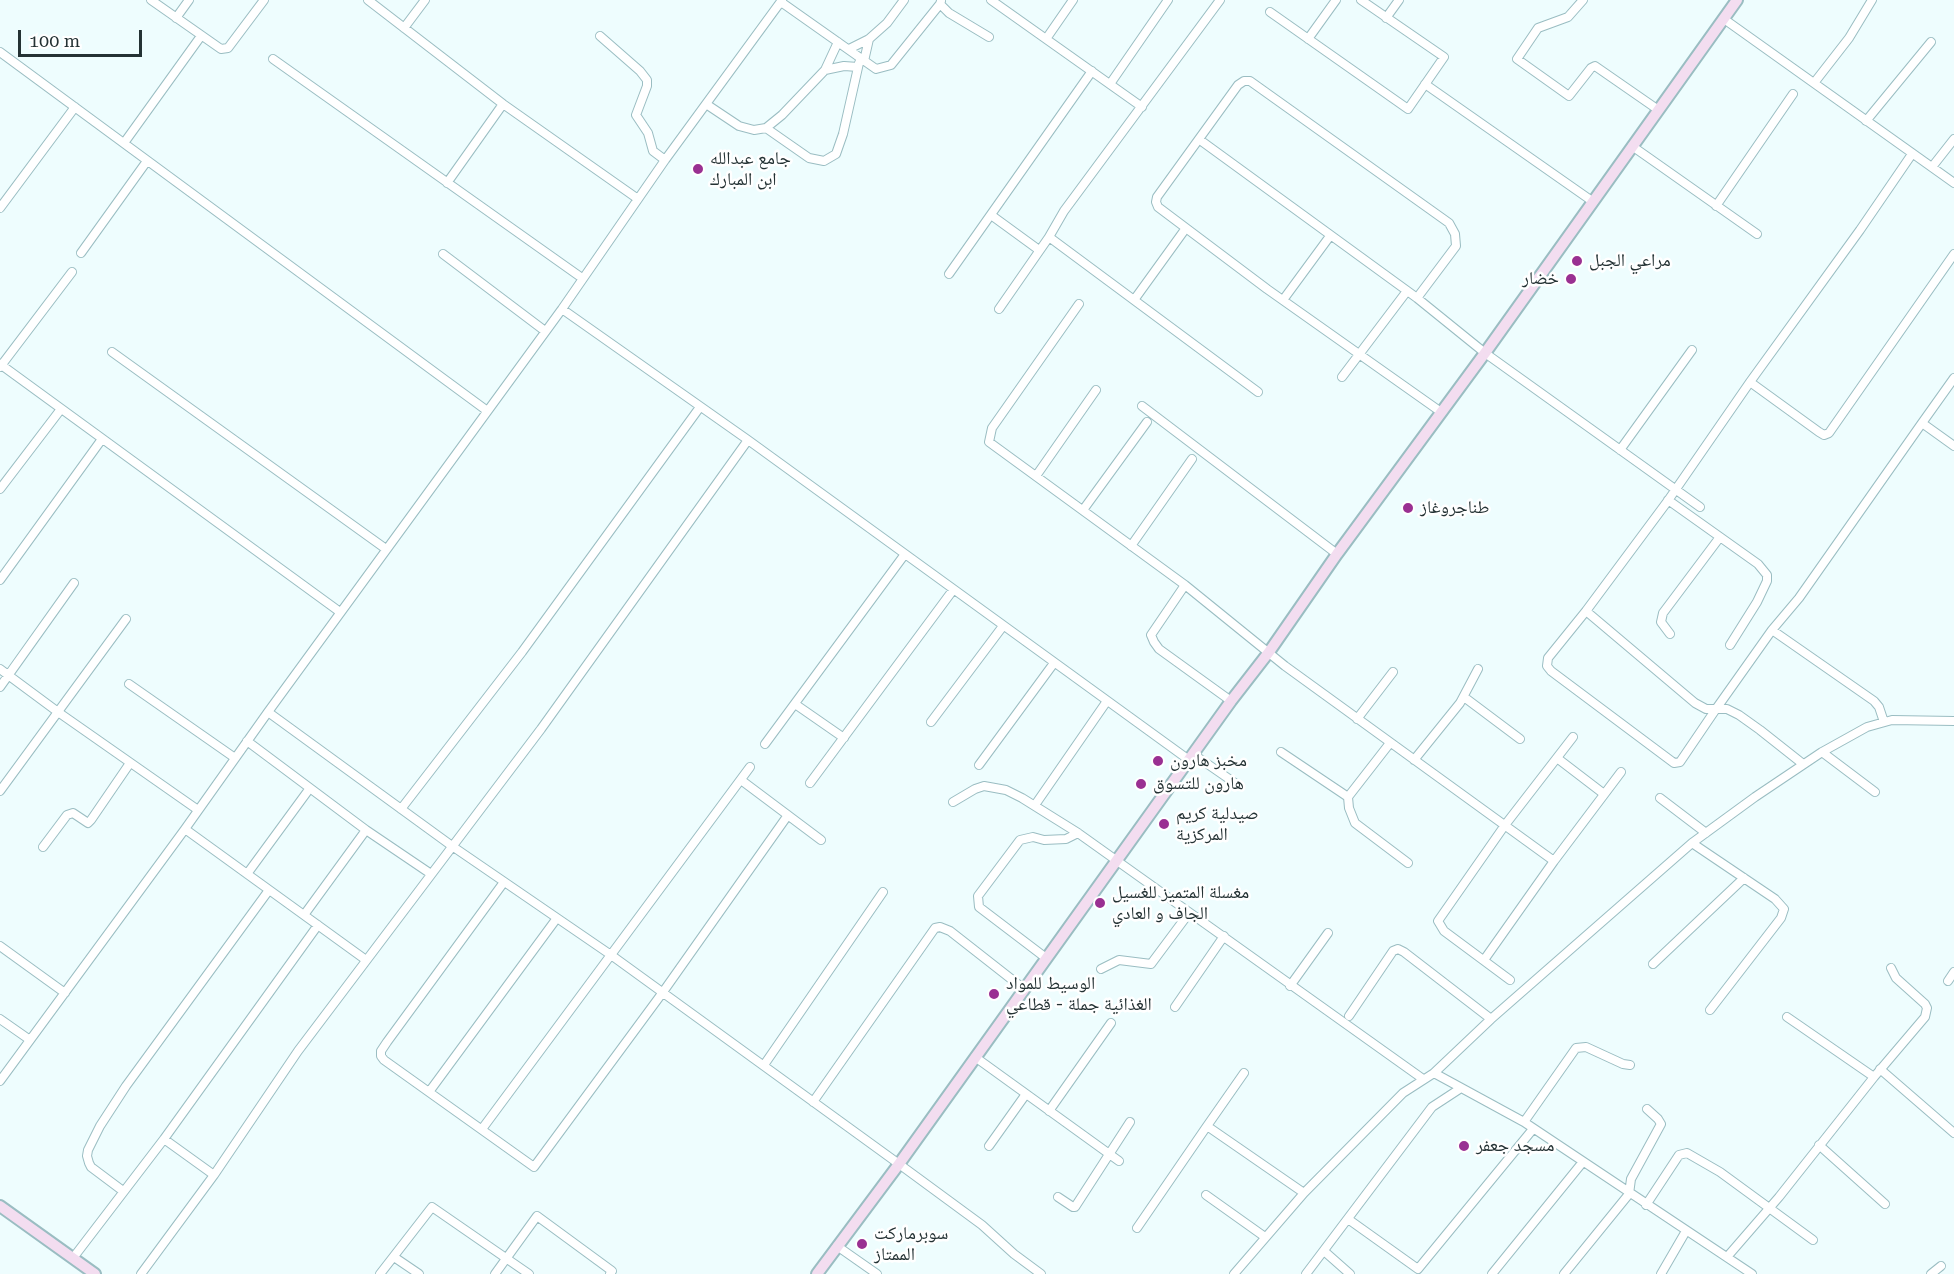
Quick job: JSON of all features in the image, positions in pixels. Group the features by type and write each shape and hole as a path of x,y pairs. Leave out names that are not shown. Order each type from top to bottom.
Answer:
{"street":[{"path":"151,0 221,49 228,48 264,0"},
{"path":"176,18 189,0"},
{"path":"368,0 503,104 638,199"},
{"path":"404,28 425,0"},
{"path":"849,49 869,39 887,23 904,0"},
{"path":"991,0 1142,107"},
{"path":"1046,39 1074,0"},
{"path":"1110,84 1168,0"},
{"path":"999,309 1064,211 1220,0"},
{"path":"1308,39 1336,0"},
{"path":"1270,12 1408,109 1444,57 1361,0"},
{"path":"1386,18 1399,0"},
{"path":"1582,0 1568,17 1538,28 1517,59 1569,96 1595,66 1657,109"},
{"path":"817,1274 1485,353 1737,0"},
{"path":"1814,83 1849,38 1872,0"},
{"path":"0,1082 186,829 486,410 562,309 665,160 782,1 849,49 861,62 876,69 891,65 941,2 949,13 989,37"},
{"path":"1724,18 1954,183"},
{"path":"124,143 201,36"},
{"path":"600,36 647,80 636,115 648,133 653,151 665,160"},
{"path":"766,128 809,158 824,161 836,154 869,39"},
{"path":"706,104 739,126 754,130 766,128 782,115 825,70 838,42"},
{"path":"1866,121 1931,42"},
{"path":"0,52 486,410"},
{"path":"273,59 582,278"},
{"path":"825,70 861,62"},
{"path":"949,274 1092,71"},
{"path":"1417,298 1456,246 1455,234 1449,223 1250,81 1244,81 1238,85 1157,197 1158,207 1283,300 1441,412"},
{"path":"1425,84 1592,201"},
{"path":"1716,206 1793,94"},
{"path":"447,183 503,104"},
{"path":"0,208 75,107"},
{"path":"1932,167 1954,139"},
{"path":"1200,140 1417,298 1485,353 1700,507"},
{"path":"1632,146 1757,234"},
{"path":"1912,154 1668,500 1586,611 1548,658 1547,666 1674,763 1680,762 1954,378"},
{"path":"81,253 147,161"},
{"path":"991,215 1039,250"},
{"path":"1134,300 1186,228"},
{"path":"1283,300 1330,236"},
{"path":"1048,237 1258,392"},
{"path":"443,254 546,331"},
{"path":"1750,382 1819,432 1824,435 1829,433 1954,254"},
{"path":"72,272 0,365 340,612"},
{"path":"1342,377 1407,291"},
{"path":"1079,304 992,428 988,442 1185,585 1285,666 1554,861"},
{"path":"562,309 748,440 1107,701 1191,757 1235,783"},
{"path":"1620,450 1692,350"},
{"path":"112,352 386,549"},
{"path":"1036,476 1096,390"},
{"path":"401,809 522,652 700,406"},
{"path":"1142,406 1337,554"},
{"path":"0,489 61,409"},
{"path":"1083,510 1147,422"},
{"path":"1923,423 1954,446"},
{"path":"0,580 102,439"},
{"path":"141,1274 214,1175 298,1051 608,638 748,440"},
{"path":"1131,546 1192,459"},
{"path":"1668,500 1758,564 1767,574 1767,581 1757,602 1731,645"},
{"path":"1670,634 1661,622 1664,613 1720,537"},
{"path":"765,744 904,554"},
{"path":"0,687 74,583"},
{"path":"1185,585 1151,635 1159,649 1231,701"},
{"path":"810,783 953,590"},
{"path":"1586,611 1695,704 1706,709 1727,709 1739,715 1803,765"},
{"path":"0,792 126,619"},
{"path":"932,722 1003,626"},
{"path":"1772,630 1874,701 1879,707 1884,722"},
{"path":"979,765 1054,663"},
{"path":"0,669 198,810"},
{"path":"1414,760 1464,697 1478,669"},
{"path":"1357,719 1393,672"},
{"path":"129,684 235,758"},
{"path":"1464,697 1520,739"},
{"path":"1035,806 1107,701"},
{"path":"795,704 844,738"},
{"path":"268,712 452,846 611,955 764,1065 987,1229 1014,1254 1041,1274"},
{"path":"1234,1274 1304,1193 1403,1093 1434,1072 1491,1019 1692,843 1821,752 1860,730 1884,722 1954,721"},
{"path":"1510,980 1444,932 1438,921 1505,825 1573,737"},
{"path":"247,741 366,830 431,874"},
{"path":"1390,742 1348,797 1349,808 1355,823 1408,863"},
{"path":"1281,752 1348,797"},
{"path":"1821,752 1875,792"},
{"path":"1557,758 1604,794"},
{"path":"43,847 67,815 73,813 88,823 130,763"},
{"path":"482,1129 750,767"},
{"path":"1484,960 1621,772"},
{"path":"741,780 821,840"},
{"path":"953,802 984,786 1006,790 1035,806 1078,833 1423,1079"},
{"path":"247,874 310,788"},
{"path":"1660,798 1706,833"},
{"path":"504,882 381,1051 384,1060 534,1167 663,992 788,815"},
{"path":"186,829 366,960"},
{"path":"304,915 366,830"},
{"path":"1046,958 979,907 978,896 1020,840 1033,837 1044,840 1066,839 1078,833"},
{"path":"1692,843 1775,899 1782,905 1784,913 1710,1011"},
{"path":"1653,964 1744,878"},
{"path":"123,1191 91,1167 87,1156 88,1150 100,1126 126,1086 269,890"},
{"path":"764,1065 883,892"},
{"path":"1101,969 1119,960 1151,964 1189,913"},
{"path":"429,1092 557,918"},
{"path":"73,1258 164,1139 318,925"},
{"path":"813,1102 935,928 940,927 950,931 1024,989"},
{"path":"1290,986 1328,933"},
{"path":"1175,1007 1224,936"},
{"path":"0,946 65,993"},
{"path":"1349,1016 1392,951 1398,949 1491,1019"},
{"path":"1727,1257 1925,1017 1926,1004 1896,978 1891,968"},
{"path":"1948,981 1954,972"},
{"path":"1787,1017 1874,1077"},
{"path":"0,1019 30,1040"},
{"path":"1049,1111 1111,1023"},
{"path":"1524,1122 1576,1048 1586,1047 1623,1065 1630,1065"},
{"path":"975,1058 1119,1161"},
{"path":"1880,1069 1954,1133"},
{"path":"1434,1072 1524,1122 1582,1163 1752,1274"},
{"path":"1137,1228 1244,1073"},
{"path":"1306,1274 1432,1107 1461,1088"},
{"path":"989,1146 1026,1094"},
{"path":"1564,1274 1629,1194 1631,1179 1661,1124 1647,1109"},
{"path":"1058,1197 1075,1207 1130,1122"},
{"path":"1207,1126 1304,1193"},
{"path":"1348,1219 1421,1272 1533,1129"},
{"path":"164,1139 214,1175"},
{"path":"1819,1145 1885,1204"},
{"path":"1647,1205 1679,1155 1685,1153 1720,1172 1813,1240"},
{"path":"1492,1274 1582,1163"},
{"path":"1206,1196 1265,1237"},
{"path":"0,1206 95,1274"},
{"path":"380,1274 432,1207 529,1274"},
{"path":"495,1274 537,1216 612,1271 610,1274"},
{"path":"1661,1274 1686,1231"},
{"path":"837,1246 877,1274"},
{"path":"1324,1251 1350,1274"},
{"path":"394,1257 418,1274"},
{"path":"1931,1274 1941,1266"}],"place":[{"name":"جامع عبدالله ابن المبارك","path":"698,169"},
{"name":"مراعي الجبل","path":"1577,261"},
{"name":"خضار","path":"1571,279"},
{"name":"طناجروغاز","path":"1408,508"},
{"name":"مخبز هارون","path":"1158,761"},
{"name":"هارون للتسوق","path":"1141,784"},
{"name":"صيدلية كريم المركزية","path":"1164,824"},
{"name":"مغسلة المتميز للغسيل الجاف و العادي","path":"1100,903"},
{"name":"الوسيط للمواد الغذائية جملة - قطاعي","path":"994,994"},
{"name":"مسجد جعفر","path":"1464,1146"},
{"name":"سوبرماركت الممتاز","path":"862,1244"}]}
